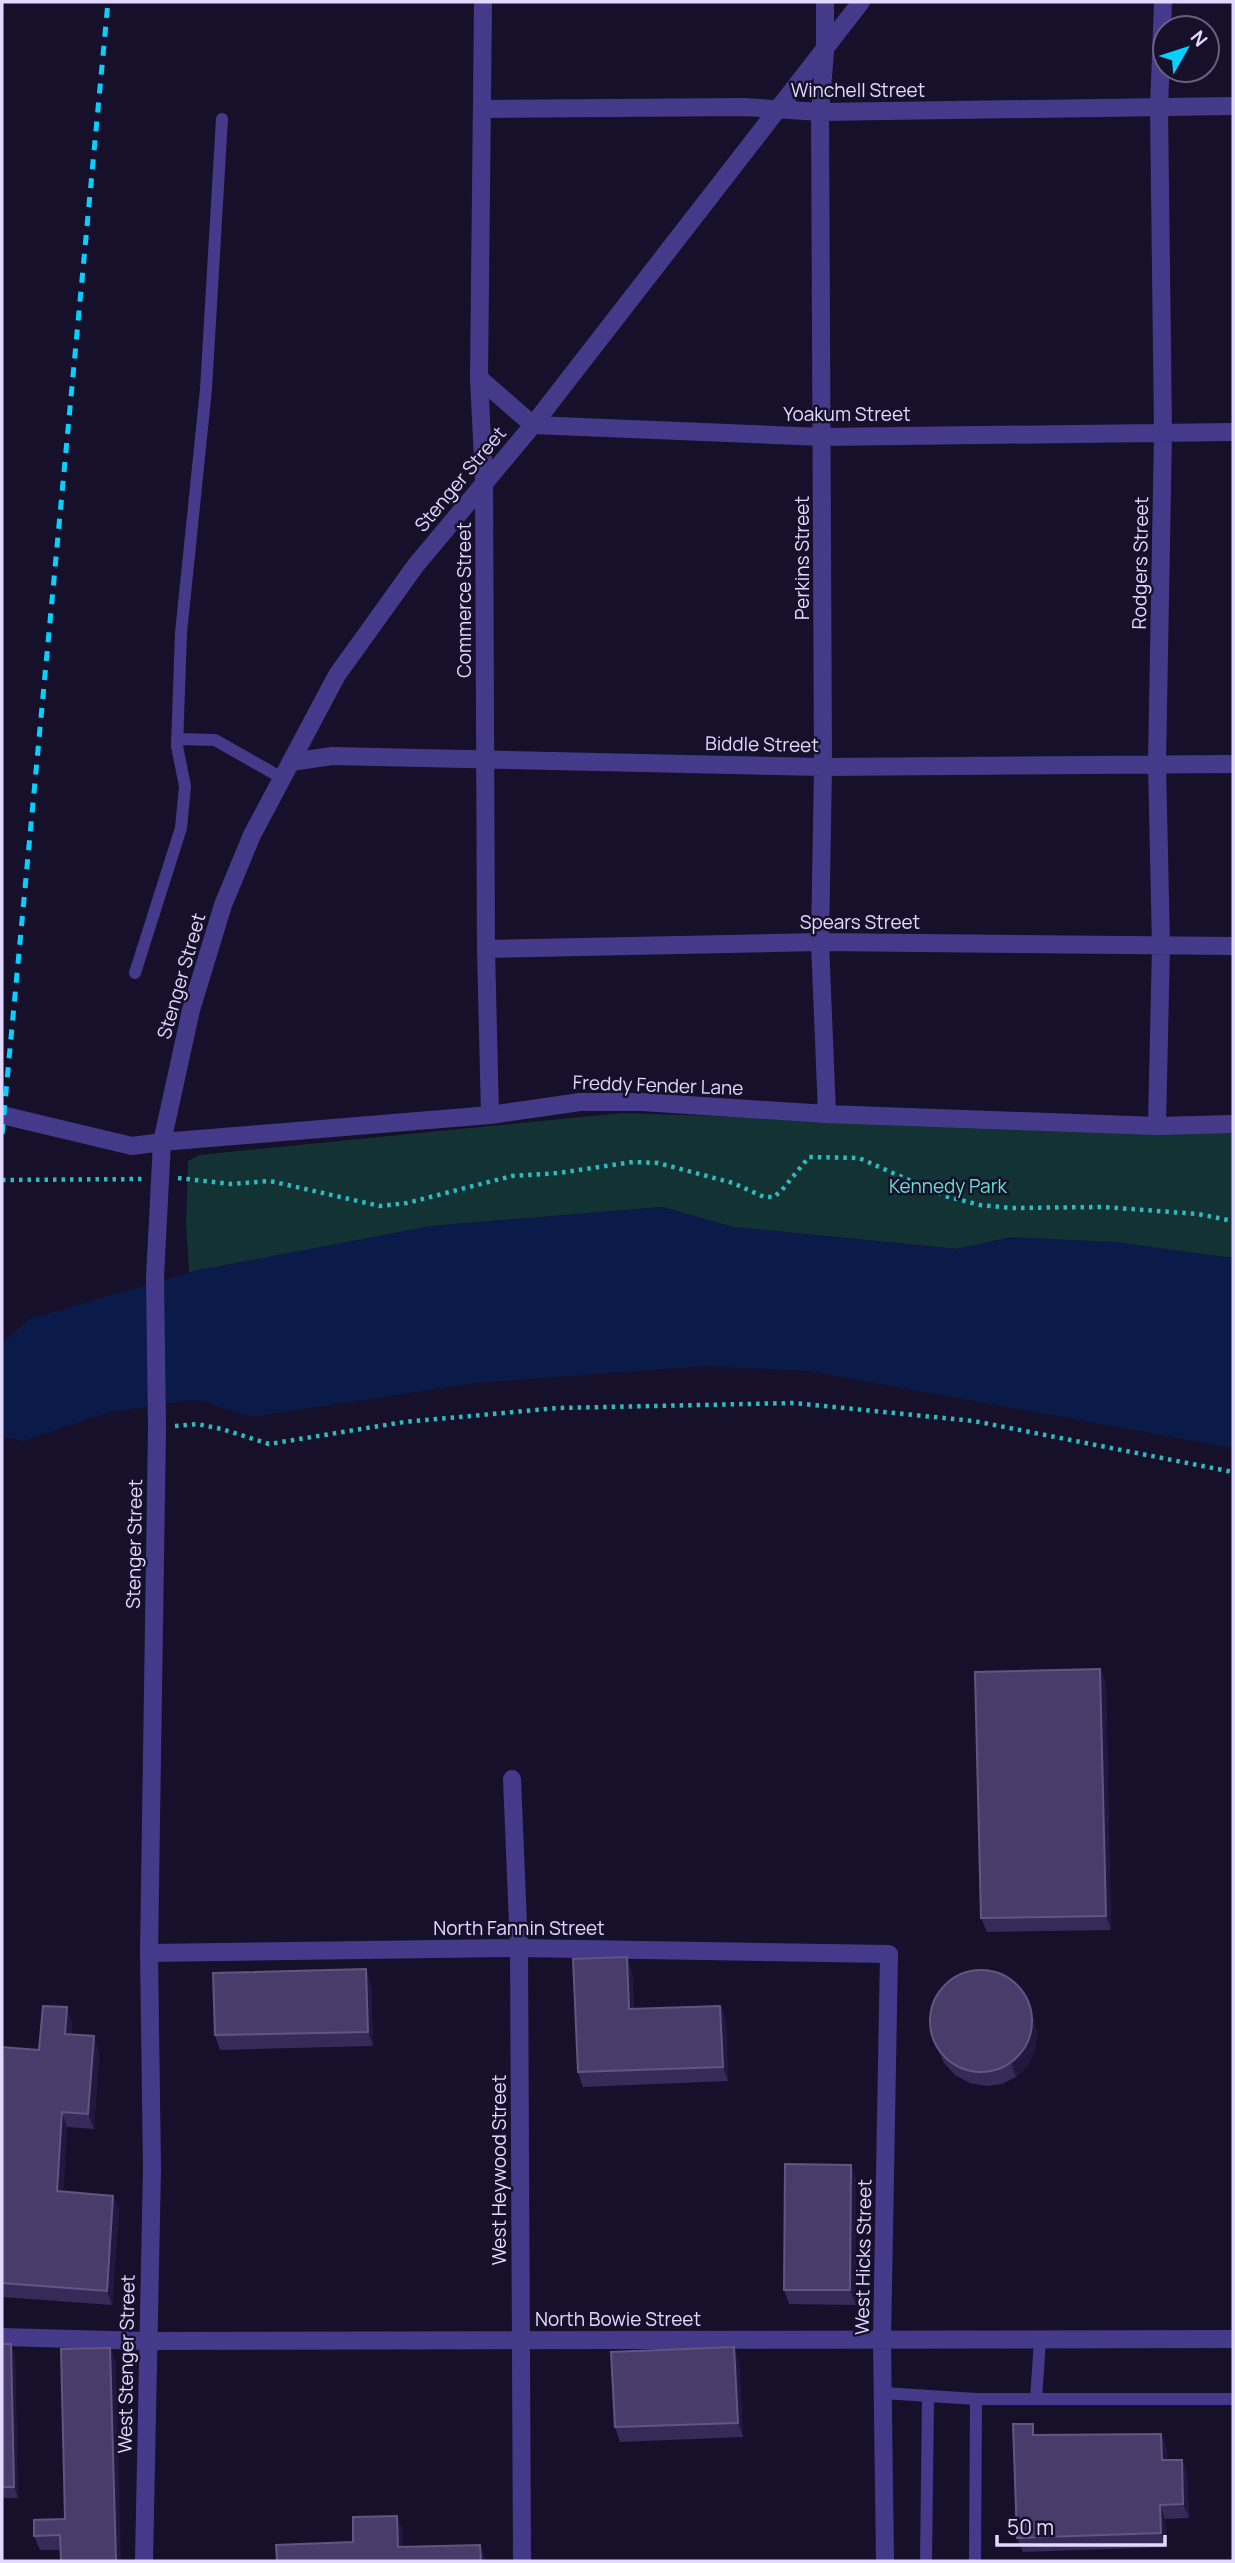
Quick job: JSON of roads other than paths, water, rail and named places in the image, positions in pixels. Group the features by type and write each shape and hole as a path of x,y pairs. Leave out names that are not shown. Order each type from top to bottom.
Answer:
{"street":[{"name":"Commerce Street","path":"483,2 479,378 484,481 486,950 490,1115"},
{"name":"Perkins Street","path":"825,2 825,52 820,112 823,766 820,942 827,1114"},
{"name":"Stenger Street","path":"152,2168 149,1952 157,1427 155,1277 162,1142 191,1010 223,905 252,835 337,675 416,565 533,425 780,111 862,2"},
{"name":"Rodgers Street","path":"1157,1126 1161,946 1157,763 1163,432 1159,108 1163,2"},
{"name":"Winchell Street","path":"483,109 744,107 820,112 1233,106"},
{"path":"479,378 533,425"},
{"name":"Yoakum Street","path":"533,425 822,436 1233,432"},
{"name":"Biddle Street","path":"286,770 332,756 823,766 1233,764"},
{"name":"Spears Street","path":"486,950 820,942 1233,946"},
{"name":"Freddy Fender Lane","path":"3,1116 132,1146 490,1115 580,1102 642,1102 827,1114 1157,1126 1233,1124"},
{"name":"West Heywood Street","path":"512,1779 519,1948 522,2561"},
{"name":"North Fannin Street","path":"149,1952 519,1948 889,1954"},
{"name":"West Hicks Street","path":"885,2561 882,2340 889,1954"},
{"name":"West Stenger Street","path":"144,2561 152,2168"},
{"name":"North Bowie Street","path":"2,2337 147,2341 1233,2339"}],"lane":[{"path":"135,973 181,828 185,786 177,739 181,633 205,389 222,119"},
{"path":"177,739 215,740 286,770"},
{"path":"1036,2399 1040,2340"},
{"path":"883,2393 976,2399 1233,2399"},
{"path":"926,2561 928,2396"},
{"path":"975,2561 976,2399"}],"water":[{"path":"662,1207 733,1227 957,1249 1012,1237 1116,1242 1233,1258 1233,1448 809,1371 706,1366 475,1383 251,1417 195,1399 106,1413 23,1441 2,1436 2,1343 29,1319 198,1270 431,1226"}],"railway":[{"path":"2,1134 108,2"}],"park label":[{"name":"Kennedy Park","path":"948,1186"}]}
